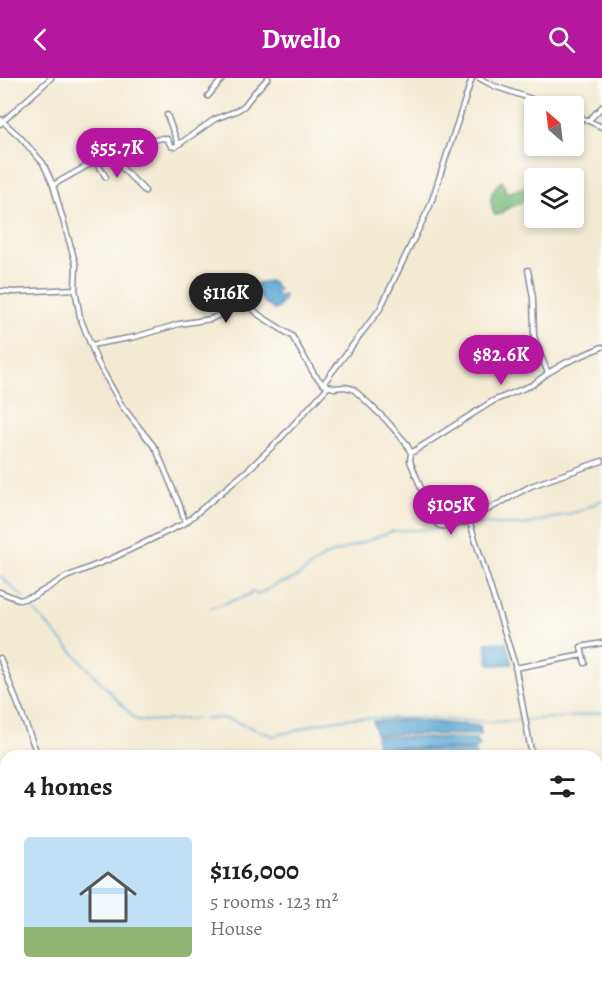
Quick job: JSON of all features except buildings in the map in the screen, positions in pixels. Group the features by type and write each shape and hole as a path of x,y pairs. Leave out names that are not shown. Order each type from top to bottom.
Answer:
{"street":[{"path":"51,78 1,121 19,136 43,163 53,184 76,265 75,288 80,317 97,361 122,405 156,449 185,523"},
{"path":"208,96 223,78"},
{"path":"323,384 380,309 430,206 471,78"},
{"path":"479,78 524,96"},
{"path":"53,184 113,152 162,138 173,147 215,119 244,106 267,79"},
{"path":"589,120 602,107"},
{"path":"167,115 178,144"},
{"path":"584,118 602,127"},
{"path":"113,152 120,166 144,191"},
{"path":"95,160 106,177"},
{"path":"528,270 533,298 534,336 548,373"},
{"path":"0,291 75,288"},
{"path":"91,345 135,337 179,324 212,319 238,305 249,305 259,315 292,336 314,374 323,384 328,387 353,389 406,442 411,453 410,461 433,518 441,526 462,523 531,486 602,461"},
{"path":"411,453 493,401 532,385 566,363 602,347"},
{"path":"0,592 20,600 34,596 66,577 113,558 185,523 248,470 328,387"},
{"path":"469,520 515,668 531,750"},
{"path":"585,663 581,647 602,643"},
{"path":"515,668 583,655"},
{"path":"0,658 36,750"}],"green space":[{"path":"502,181 507,193 524,187 524,201 495,215 491,205 491,196"}],"water":[{"path":"271,281 279,290 275,293 279,297 283,295 285,297 274,310 263,301 255,289 258,283"},
{"path":"506,642 512,664 491,665 488,662 486,643"},
{"path":"409,720 480,726 481,735 376,734 373,721"},
{"path":"376,736 476,739 480,745 476,749 377,747"},
{"path":"378,749 475,750 378,750"}],"waterway":[{"path":"473,525 488,523 525,525 580,511 602,500"},
{"path":"211,608 249,595 252,591 257,595 281,582 284,583 297,577 325,556 393,531 456,528 468,525"},
{"path":"0,576 23,597"},
{"path":"27,603 135,719 143,721 196,719"},
{"path":"204,719 231,720 273,736 318,723 352,718 422,718 492,722 570,717 602,712"}]}
